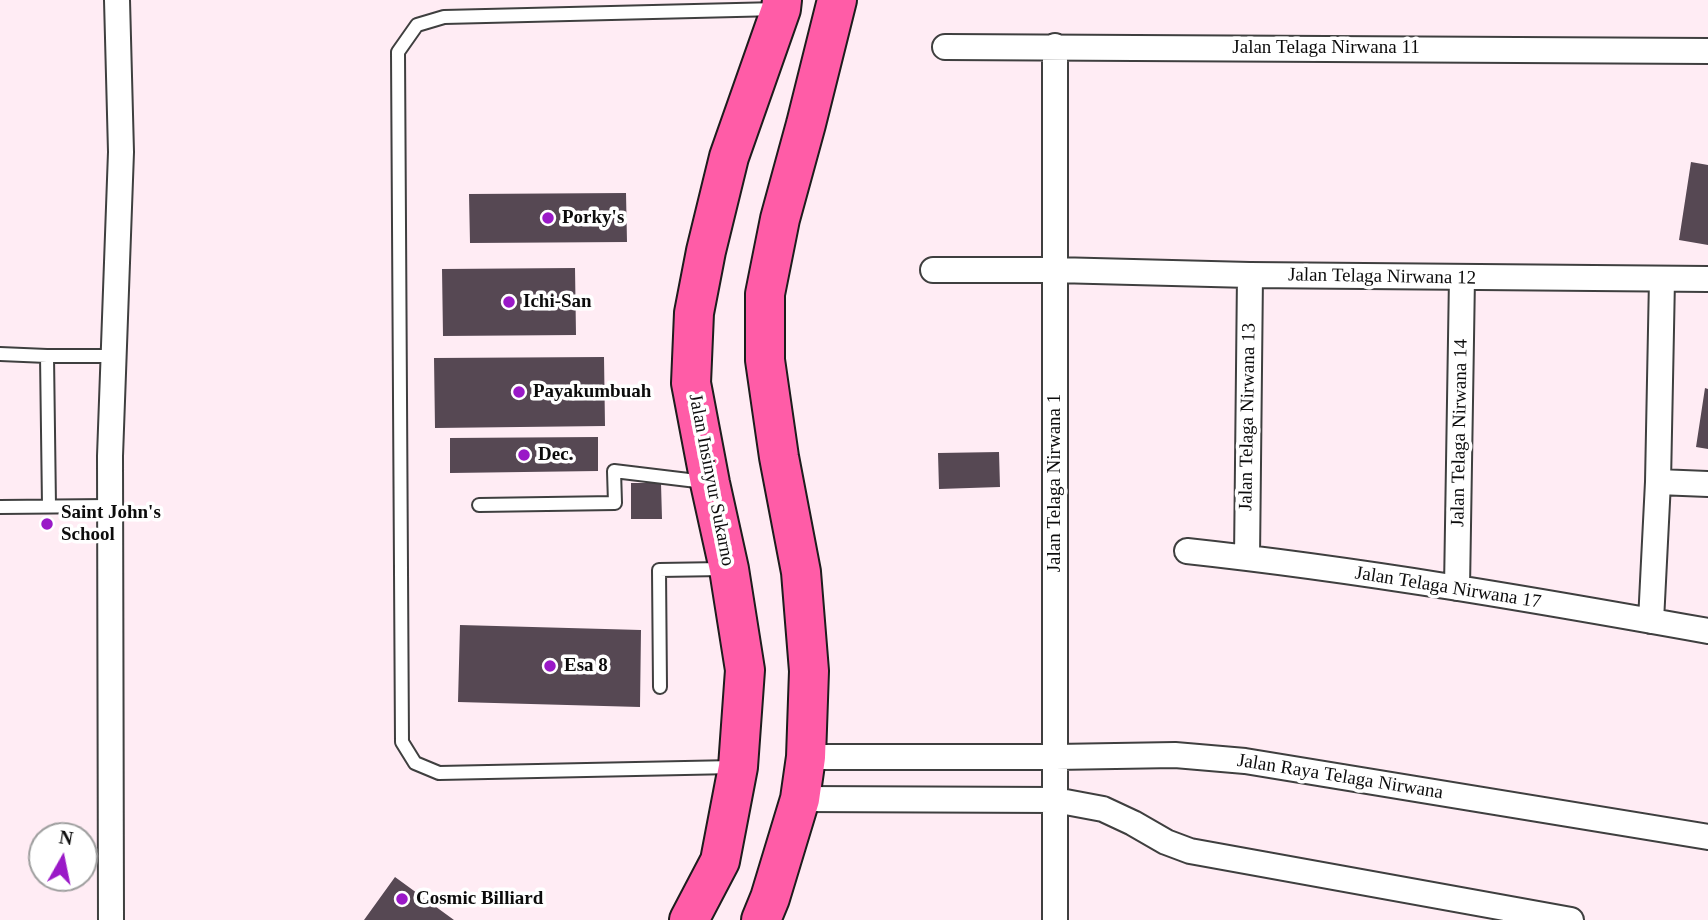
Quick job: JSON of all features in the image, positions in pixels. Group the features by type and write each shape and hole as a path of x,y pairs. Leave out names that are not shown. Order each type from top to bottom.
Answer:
{"main road":[{"path":"761,920 800,799 806,757 809,671 802,572 779,457 765,360 765,294 780,219 837,0"},
{"name":"Jalan Insinyur Sukarno","path":"689,920 720,862 738,767 745,670 729,569 691,383 694,313 729,157 782,4"}],"street":[{"path":"111,920 109,506 121,152 117,0"},
{"name":"Jalan Telaga Nirwana 1","path":"1055,46 1055,920"},
{"name":"Jalan Telaga Nirwana 11","path":"945,47 1708,51"},
{"name":"Jalan Telaga Nirwana 12","path":"933,270 1708,279"},
{"name":"Jalan Telaga Nirwana 13","path":"1247,558 1250,275"},
{"name":"Jalan Telaga Nirwana 14","path":"1457,588 1462,277"},
{"path":"1651,621 1658,482 1662,279"},
{"path":"1658,482 1708,484"},
{"name":"Jalan Telaga Nirwana 17","path":"1187,551 1457,588 1708,631"},
{"name":"Jalan Raya Telaga Nirwana","path":"806,757 1175,755 1245,761 1708,837"},
{"path":"800,799 1055,800 1103,809 1133,822 1166,842 1190,851 1571,920"}],"lane":[{"path":"738,767 439,773 415,763 401,742 398,52 417,25 444,17 782,4"},
{"path":"0,354 113,356"},
{"path":"47,356 49,506"},
{"path":"480,505 615,503 614,471 710,483"},
{"path":"0,507 109,506"},
{"path":"660,687 659,570 729,569"}],"building":[{"path":"1691,162 1708,165 1708,245 1679,240"},
{"name":"Porky's","path":"626,193 627,242 470,243 469,194"},
{"name":"Ichi-San","path":"575,268 576,335 443,336 442,269"},
{"name":"Payakumbuah","path":"604,357 605,426 435,428 434,358"},
{"path":"1705,388 1708,389 1708,449 1696,447"},
{"name":"Dec.","path":"598,437 598,471 450,473 450,438"},
{"path":"999,452 1000,487 939,489 938,453"},
{"path":"631,483 661,483 662,519 631,519"},
{"name":"Esa 8","path":"460,625 641,630 640,707 458,702"},
{"name":"Cosmic Billiard","path":"395,877 454,920 364,920"}],"place":[{"name":"Porky's","path":"548,218"},
{"name":"Ichi-San","path":"509,302"},
{"name":"Payakumbuah","path":"519,392"},
{"name":"Dec.","path":"524,455"},
{"name":"Saint John's School","path":"47,524"},
{"name":"Esa 8","path":"550,666"},
{"name":"Cosmic Billiard","path":"402,899"}]}
